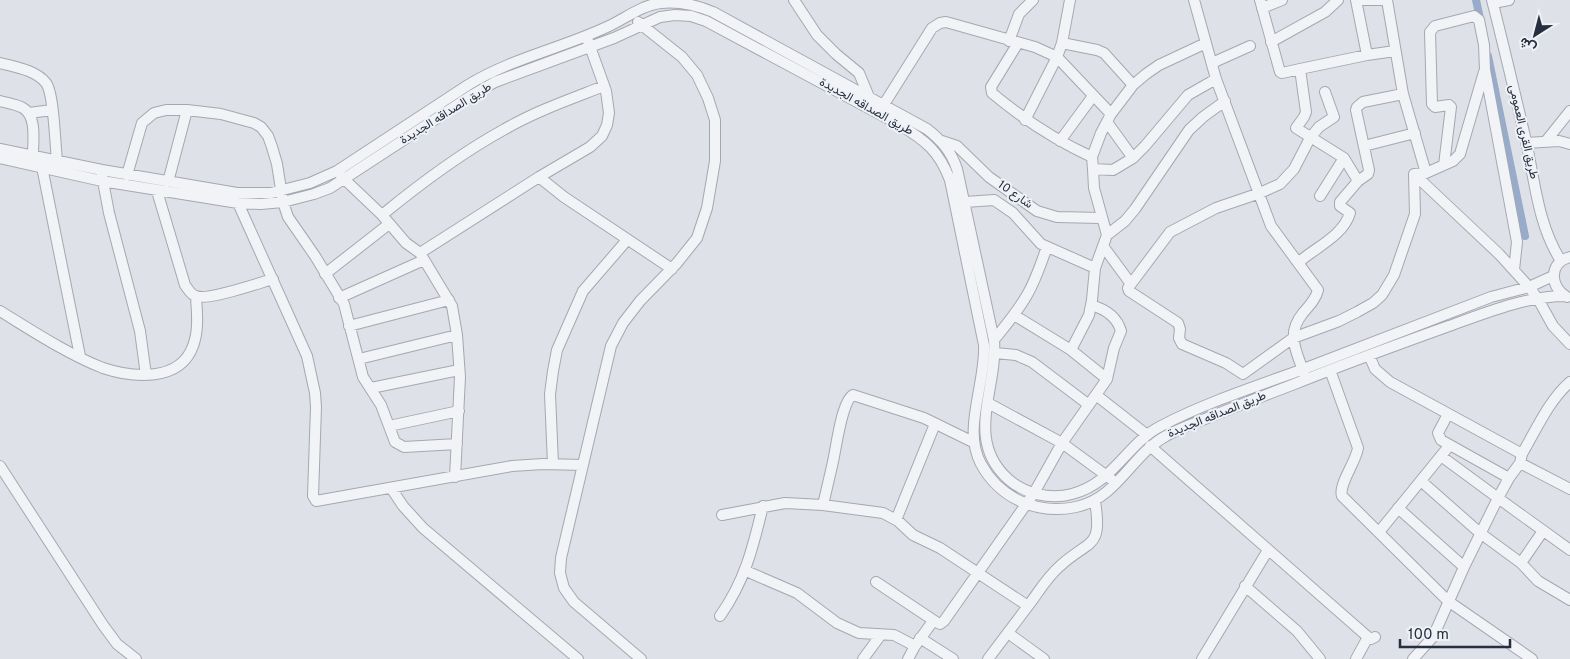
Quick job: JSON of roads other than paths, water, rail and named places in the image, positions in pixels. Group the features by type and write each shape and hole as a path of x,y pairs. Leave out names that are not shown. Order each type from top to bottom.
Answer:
{"street":[{"path":"794,0 817,35 859,73 869,97"},
{"path":"1033,0 1018,14 1013,42 991,90 992,94 1025,120 1092,157"},
{"path":"1025,120 1057,57 1062,43 1070,0"},
{"path":"1282,0 1261,4 1282,74 1367,55 1395,51"},
{"path":"1271,42 1325,12 1338,0"},
{"path":"1367,55 1356,0 1387,0 1403,94 1426,173"},
{"path":"1493,2 1509,0"},
{"path":"1198,1 1206,43 1216,79 1272,226 1318,290 1316,297 1296,323 1293,338 1304,374"},
{"name":"طريق القرى العمومى","path":"1493,2 1544,225 1551,244 1566,259"},
{"name":"طريق الصداقه الجديدة","path":"0,158 42,167 102,175 127,175 248,194 282,190 310,183 337,171 478,79 500,68 586,35 647,5 660,3 687,4 700,7 713,12 869,97 881,109 933,149 943,162 950,180 984,345 984,362 973,429 974,442 980,463 988,476 1005,493 1026,504 1043,509 1061,510 1095,501 1116,484 1150,446 1174,431 1222,412 1304,374 1491,296 1529,287 1553,276"},
{"path":"630,15 682,57 697,75 708,98 715,120 715,161 707,208 697,238 672,269 640,301 623,323 611,346 561,558 560,574 564,588 574,602 641,659"},
{"name":"طريق الصداقه الجديدة","path":"0,149 57,160 158,191 238,203 261,204 283,202 314,194 344,180 474,94 507,78 614,38 660,16 691,16 706,21 881,109 927,129 942,141 955,161 994,340 995,353 984,431 989,452 1000,470 1010,480 1021,488 1046,496 1072,494 1083,490 1108,475 1147,434 1161,426 1252,388 1304,374 1330,370 1499,308 1538,299 1568,297"},
{"path":"1444,165 1451,107 1450,105 1435,106 1432,104 1430,32 1433,27 1474,16 1480,20 1485,70 1517,242 1514,270"},
{"path":"881,109 936,25 946,22 1035,48 1057,57 1093,96 1109,118 1133,158"},
{"path":"339,298 422,256 539,177 590,147 602,136 607,125 609,113 604,86 586,35"},
{"path":"1062,43 1104,53 1133,85"},
{"path":"1107,235 1094,188 1092,157 1100,133 1133,85 1159,65 1206,43"},
{"path":"1212,63 1250,46"},
{"path":"0,63 24,69 46,82 50,89 57,160"},
{"path":"1300,70 1306,112 1296,128 1344,158 1358,181"},
{"path":"1414,174 1426,173 1456,158 1462,149 1485,70"},
{"path":"1093,169 1113,170 1133,158 1146,146 1188,94 1216,79"},
{"path":"382,215 462,154 506,128 538,112 604,86"},
{"path":"1252,388 1243,374 1226,363 1182,344 1179,338 1180,328 1178,323 1129,291 1128,288 1170,232 1216,208 1280,184 1294,169 1310,138 1319,127 1334,117 1325,92"},
{"path":"1299,262 1334,236 1350,216 1349,211 1340,206 1340,202 1370,170 1356,110 1357,107 1363,102 1403,94"},
{"path":"1060,141 1093,96"},
{"path":"0,101 20,106 29,113 32,126 33,155"},
{"path":"1071,350 1084,327 1091,305 1095,268 1107,235 1135,209 1195,123 1225,101"},
{"path":"29,113 52,110"},
{"path":"127,175 142,123 154,113 166,110 187,110 221,114 254,123 261,127 268,136 272,147 283,202 288,217 315,256 344,304 363,377 381,405 395,442 404,447 457,444"},
{"path":"168,182 187,110"},
{"path":"1546,141 1570,111"},
{"path":"1364,146 1415,133"},
{"name":"شارع 10","path":"942,141 957,146 989,177 1037,211 1057,217 1101,218"},
{"path":"1526,143 1559,141 1570,144"},
{"path":"1320,196 1344,158"},
{"path":"42,167 80,356"},
{"path":"337,171 344,180 382,215 406,243 422,256 452,306 457,335 459,370 459,411 455,477"},
{"path":"1414,174 1442,202 1488,242 1514,270 1538,299 1553,326 1570,344"},
{"path":"1243,374 1293,338 1339,321 1373,303 1389,286 1415,214 1414,174"},
{"path":"102,175 109,214 140,331 146,375"},
{"path":"539,177 564,197 672,269"},
{"path":"0,311 55,344 112,370 146,375 174,369 189,354 194,345 198,320 196,297 185,285 158,191"},
{"path":"965,202 994,200 1013,213 1036,239 1047,247 1095,268"},
{"path":"238,203 307,356 315,393 314,499 318,501 512,466 583,465"},
{"path":"325,274 389,224"},
{"path":"553,464 550,394 558,350 584,291 627,240"},
{"path":"1103,246 1132,284"},
{"path":"994,340 1014,316 1034,282 1047,247"},
{"path":"1566,259 1554,270 1553,276 1556,288 1568,297"},
{"path":"196,297 213,296 273,279"},
{"path":"350,326 449,300"},
{"path":"876,582 933,621 940,624 944,622 1034,493 1062,443 1106,379 1114,348 1121,331 1120,326 1108,312 1091,305"},
{"path":"1014,316 1071,350 1106,379"},
{"path":"359,359 457,335"},
{"path":"995,353 1016,355 1027,360 1089,405"},
{"path":"1369,355 1375,369 1382,376 1570,489"},
{"path":"371,388 459,370"},
{"path":"1330,370 1358,448 1357,456 1341,489 1341,493 1448,601 1532,659"},
{"path":"1413,659 1432,638 1498,498 1552,404 1563,388 1570,382"},
{"path":"823,505 839,430 850,396 857,395 924,418 974,442"},
{"path":"1096,395 1147,434"},
{"path":"1216,402 1222,412"},
{"path":"988,403 1062,443 1108,475 1116,484"},
{"path":"389,426 459,411"},
{"path":"1448,414 1438,436 1441,440 1509,478"},
{"path":"896,520 935,424"},
{"path":"973,429 984,431"},
{"path":"1150,446 1268,550 1371,637 1356,659"},
{"path":"1379,532 1449,446"},
{"path":"1441,456 1570,550"},
{"path":"0,466 103,625 117,644 136,659"},
{"path":"1421,481 1480,533 1521,563 1538,581 1570,600"},
{"path":"391,488 403,506 423,528 578,659"},
{"path":"988,659 1058,568 1089,545 1094,539 1098,521 1095,501"},
{"path":"722,515 785,503 823,505 883,513 896,520 913,535 940,548 1028,606"},
{"path":"720,616 746,570 763,506"},
{"path":"1398,508 1464,567"},
{"path":"1521,563 1543,531"},
{"path":"1204,658 1268,550"},
{"path":"746,570 797,593 837,623 859,633 894,636 918,642 953,659"},
{"path":"1245,586 1298,631 1320,659"},
{"path":"908,659 933,621"},
{"path":"1008,633 1044,659"},
{"path":"863,659 880,636"}],"waterway":[{"path":"1476,0 1481,23"},
{"path":"1488,56 1525,236"}]}
